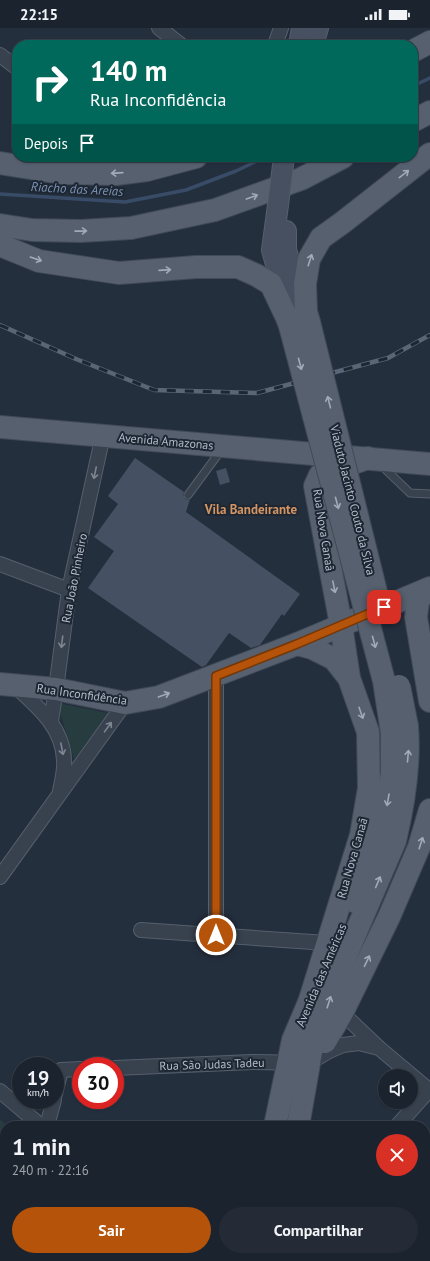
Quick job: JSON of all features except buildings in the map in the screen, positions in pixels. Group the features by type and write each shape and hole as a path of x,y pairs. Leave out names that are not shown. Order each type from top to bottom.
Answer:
{"main road":[{"path":"301,40 302,28"},
{"path":"315,40 318,28"},
{"path":"418,48 430,42"},
{"path":"418,118 430,112"},
{"path":"298,319 308,259 321,238 430,154"},
{"path":"284,162 284,204"},
{"path":"284,204 296,162"},
{"path":"0,225 32,230 81,231 131,228 215,210 301,179 333,162"},
{"path":"0,163 61,173 116,174 139,163"},
{"name":"Viaduto Jacinto Couto da Silva","path":"284,204 272,250 282,286 298,319 384,681 400,729"},
{"path":"0,245 39,261 119,273 196,267 238,267 271,284 298,319"},
{"name":"Avenida Amazonas","path":"0,427 430,464"},
{"name":"Rua Nova Canaã","path":"308,1006 361,835 369,788 368,732 348,678 341,625 315,486 320,475 340,467 371,459"},
{"path":"428,589 418,601 416,617 430,701"},
{"name":"Rua Inconfidência","path":"7,685 56,689 126,703 158,697 297,644 428,589"},
{"path":"297,644 312,648 334,659 348,678"},
{"name":"Avenida das Américas","path":"298,1121 303,1059 294,1040 383,828 400,729"},
{"name":"Avenida das Américas","path":"278,1121 395,841 400,820 409,746 400,729"},
{"path":"303,1059 321,1047 327,1040 342,1013 389,917 419,847 430,810"}],"street":[{"path":"159,28 175,40"},
{"path":"277,40 281,28"},
{"path":"0,55 12,64"},
{"name":"Rua João Pinheiro","path":"51,721 69,590 103,435"},
{"path":"0,564 69,590"},
{"path":"216,676 216,935"},
{"path":"7,685 51,721 60,738 64,760 60,793"},
{"path":"0,877 126,703"},
{"path":"141,930 327,943"},
{"path":"342,1013 379,1048 430,1090 402,1121"},
{"path":"303,1059 329,1052 343,1045 358,1043 379,1048"},
{"name":"Rua São Judas Tadeu","path":"124,1068 303,1059"},
{"path":"0,1091 35,1121"},
{"path":"48,1121 52,1109"}],"lane":[{"path":"188,495 224,446"},
{"path":"371,459 410,493 430,494"}],"green space":[{"path":"57,703 108,713 74,759"}],"waterway":[{"name":"Riacho das Areias","path":"418,84 430,78"},
{"name":"Riacho das Areias","path":"0,194 125,202 186,190 236,171 255,162"}],"railway":[{"path":"0,325 76,359 154,390 257,393 388,358 430,335"}],"district":[{"name":"Vila Bandeirante","path":"251,509"}],"route":[{"path":"216,935 216,676 384,607"}]}
